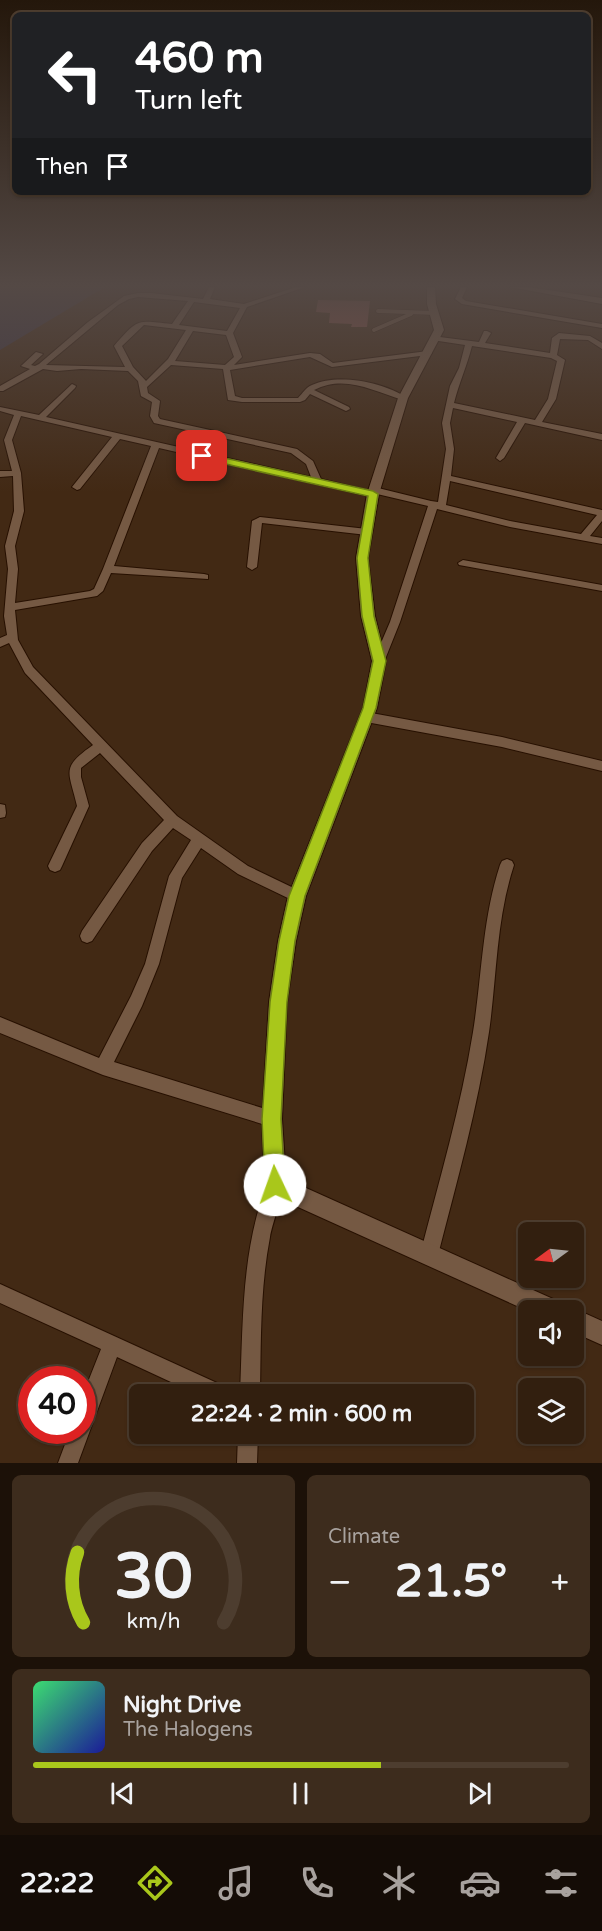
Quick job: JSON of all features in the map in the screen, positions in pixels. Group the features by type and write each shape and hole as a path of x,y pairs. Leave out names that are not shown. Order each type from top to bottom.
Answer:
{"street":[{"path":"38,355 26,366 57,369 81,367 129,369"},
{"path":"0,389 19,382 41,368 53,355"},
{"path":"124,355 129,369 142,380 144,394 156,401 154,416 157,421 294,451 310,463 317,482"},
{"path":"144,386 171,363 175,355"},
{"path":"237,355 227,368 229,396 236,400 300,400 304,399 314,387 333,382 350,381 366,384 403,398"},
{"path":"171,363 227,368 317,356 332,365 381,355"},
{"path":"378,664 368,616 362,558 374,492 403,398 426,355"},
{"path":"250,1384 255,1269 264,1214 275,1185 272,1119 278,1002 287,941 297,896 366,717 378,664 438,504 450,449 446,423 454,386 466,355"},
{"path":"538,422 552,399 562,361 548,355"},
{"path":"40,419 72,386"},
{"path":"309,391 331,399 346,409"},
{"path":"451,405 602,437"},
{"path":"0,409 317,482 438,504 510,524 602,541"},
{"path":"18,414 8,440 6,456 17,473 19,511 5,546 13,569 12,637 29,670 172,820 243,870 297,896"},
{"path":"500,458 523,419"},
{"path":"77,487 117,436"},
{"path":"11,606 93,594 98,591 156,445"},
{"path":"0,474 17,473"},
{"path":"445,477 601,518 584,537"},
{"path":"252,567 257,521 260,520 367,532"},
{"path":"463,563 602,588"},
{"path":"108,569 204,577"},
{"path":"0,643 12,637"},
{"path":"366,717 502,742 602,766"},
{"path":"55,866 83,806 73,777 73,768 77,762 101,746"},
{"path":"87,936 147,847 172,820"},
{"path":"103,1067 137,1002 152,964 176,876 198,840"},
{"path":"429,1255 475,1071 484,1011 490,927 498,888 507,865"},
{"path":"0,1025 103,1067 272,1119"},
{"path":"275,1185 529,1300"},
{"path":"1,1294 197,1384"},
{"path":"584,1324 602,1331"},
{"path":"96,1387 112,1345"},
{"path":"68,1463 75,1444"},
{"path":"247,1463 248,1444"}],"route":[{"path":"202,456 373,494 362,558 368,616 379,661 370,708 297,896 287,941 278,1002 272,1119 275,1185"}]}
